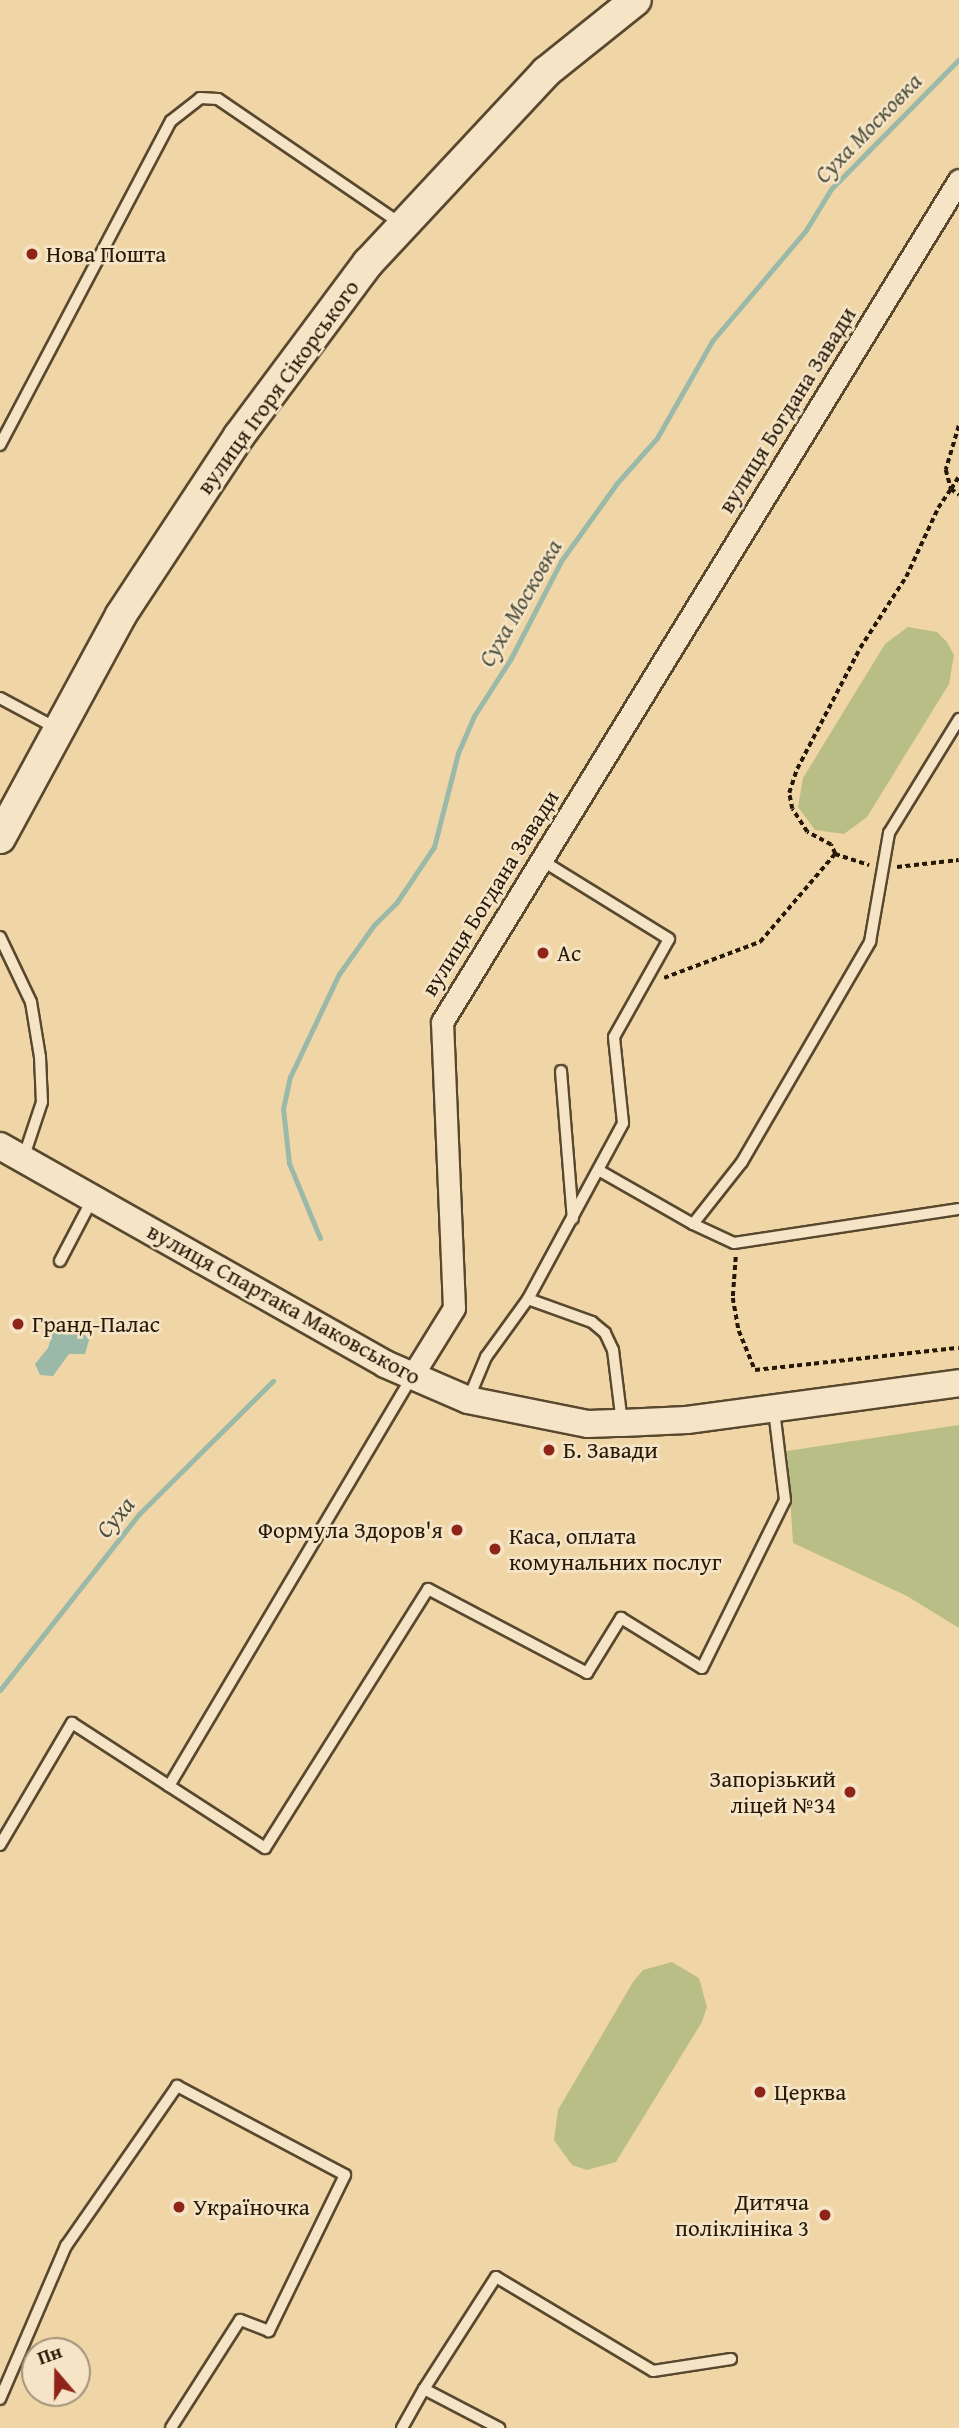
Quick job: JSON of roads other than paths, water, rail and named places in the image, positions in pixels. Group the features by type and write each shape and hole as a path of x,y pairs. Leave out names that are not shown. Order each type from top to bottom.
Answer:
{"main road":[{"name":"вулиця Ігоря Сікорського","path":"0,838 121,615 239,436 368,263 546,72 636,0"}],"street":[{"name":"вулиця Богдана Завади","path":"412,1376 454,1308 442,1022 959,180"},
{"name":"вулиця Спартака Маковського","path":"0,1146 412,1376 468,1400 588,1424 622,1423 687,1420 959,1383"}],"lane":[{"path":"0,446 171,121 200,98 218,99 403,225"},
{"path":"0,698 59,729"},
{"path":"692,1224 742,1162 870,942 889,833 959,719"},
{"path":"468,1400 486,1357 528,1298 600,1171 624,1122 614,1037 669,939 541,860"},
{"path":"0,937 31,1002 40,1057 42,1102 23,1159"},
{"path":"561,1071 573,1219"},
{"path":"600,1171 692,1224 740,1243 959,1209"},
{"path":"60,1261 93,1198"},
{"path":"528,1298 592,1322 605,1333 614,1350 622,1423"},
{"name":"вулиця Богдана Завади","path":"169,1786 412,1376"},
{"path":"0,1845 72,1723 265,1848 428,1589 587,1673 621,1618 702,1668 785,1500 774,1408"},
{"path":"0,2399 66,2246 177,2086 345,2175 269,2331 240,2320 171,2428"},
{"path":"402,2428 496,2277 653,2371 731,2359"},
{"path":"424,2389 499,2428"}],"waterway":[{"name":"Суха Московка","path":"320,1238 289,1163 283,1109 290,1077 339,974 374,925 397,902 434,847 458,753 474,716 510,660 561,561 617,483 657,438 712,341 806,230 831,189 959,59"},
{"name":"Суха","path":"0,1690 139,1514 273,1381"}],"place":[{"name":"Нова Пошта","path":"32,254"},
{"name":"Ас","path":"543,953"},
{"name":"Гранд-Палас","path":"18,1324"},
{"name":"Б. Завади","path":"549,1450"},
{"name":"Формула Здоров'я","path":"457,1530"},
{"name":"Каса, оплата комунальних послуг","path":"495,1549"},
{"name":"Запорізький ліцей №34","path":"850,1792"},
{"name":"Церква","path":"760,2092"},
{"name":"Україночка","path":"179,2207"},
{"name":"Дитяча поліклініка 3","path":"825,2215"}]}
